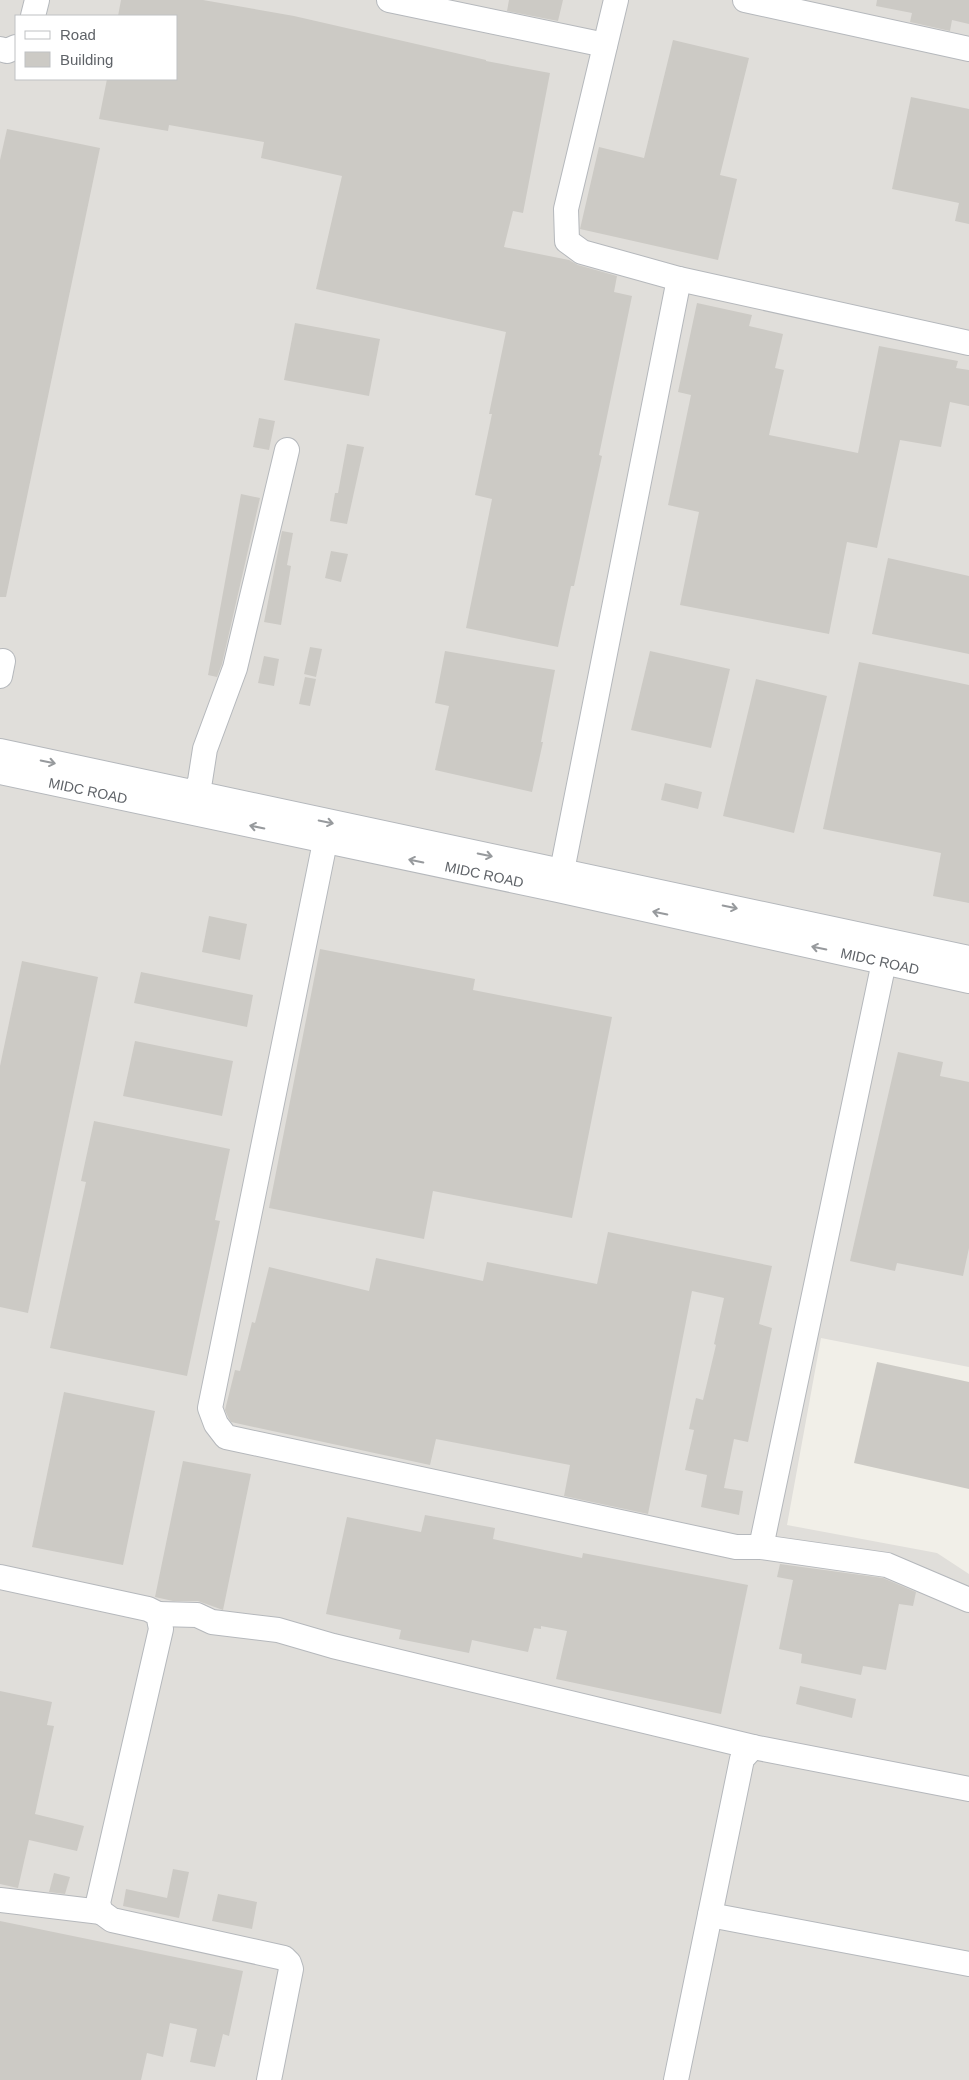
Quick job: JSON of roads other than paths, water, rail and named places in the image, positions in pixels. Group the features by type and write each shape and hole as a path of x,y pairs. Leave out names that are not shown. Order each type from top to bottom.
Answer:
{"street":[{"path":"33,15 37,0"},
{"path":"389,0 605,45"},
{"path":"616,0 566,209 567,240 582,252 679,279 969,344"},
{"path":"745,0 969,49"},
{"path":"0,50 7,51 15,47"},
{"path":"560,881 679,279"},
{"path":"194,794 200,781 204,750 235,668 287,450"},
{"name":"MIDC ROAD","path":"0,751 194,794 969,981"},
{"name":"MIDC ROAD","path":"0,772 326,842 560,881 969,958"},
{"path":"326,842 210,1408 216,1424 226,1437 736,1547 761,1547 887,1565 969,1600"},
{"path":"761,1547 884,962"},
{"path":"0,1577 148,1609 158,1614 197,1615 212,1622 278,1630 333,1646 753,1747 969,1789"},
{"path":"101,1912 98,1903 161,1629 158,1614"},
{"path":"676,2080 742,1760 753,1747"},
{"path":"0,1900 101,1912 112,1920 284,1958 289,1963 291,1970 269,2080"},
{"path":"710,1915 969,1964"}]}
